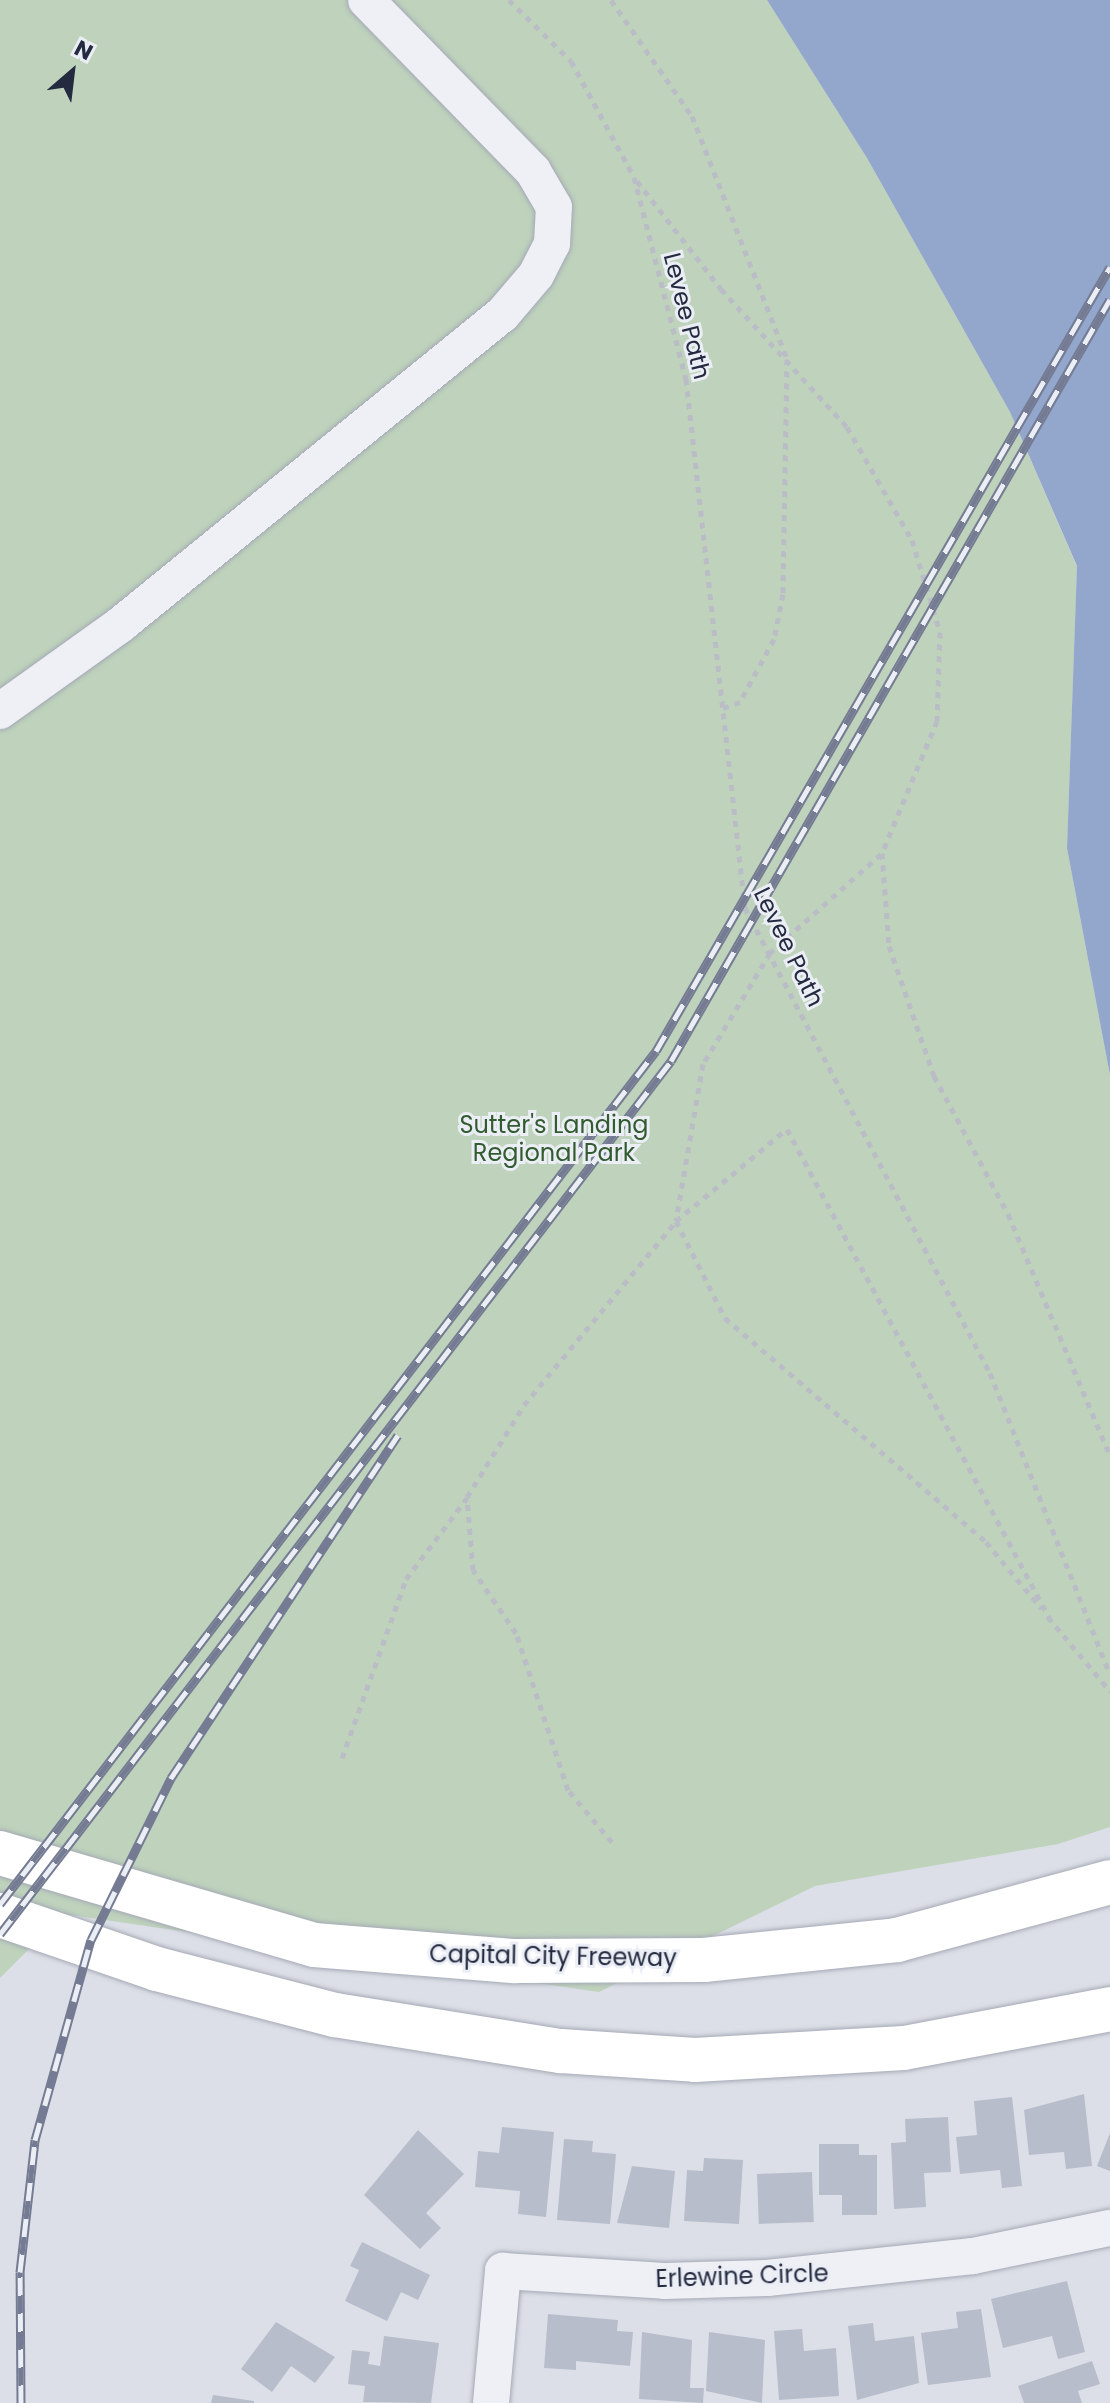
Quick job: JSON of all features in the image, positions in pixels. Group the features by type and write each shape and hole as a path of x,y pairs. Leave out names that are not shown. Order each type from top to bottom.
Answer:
{"highway":[{"name":"Capital City Freeway","path":"0,1853 314,1945 515,1961 704,1960 897,1940 1110,1882"},
{"path":"0,1915 157,1969 335,2015 561,2051 695,2060 904,2048 1110,2009"}],"street":[{"path":"0,711 120,625 468,343 536,275 552,244 554,207 533,171 366,0"},
{"name":"Erlewine Circle","path":"491,2403 503,2271 665,2281 767,2278 973,2256 1110,2228"}],"path":[{"name":"Levee Path","path":"509,0 571,61 634,177 721,289 847,427 905,527 940,632 937,721 882,853 889,946 934,1076 1008,1214 1110,1456"},
{"name":"Levee Path","path":"611,0 692,116 787,359"},
{"name":"Levee Path","path":"634,177 686,379 735,865 745,908 990,1373 1110,1674"},
{"path":"718,710 740,702 774,639 783,594 787,359"},
{"path":"882,853 770,953 703,1064 676,1221 725,1318 986,1542 1110,1691"},
{"path":"342,1758 406,1579 467,1497 524,1405 676,1221 787,1129 1050,1619"},
{"path":"467,1497 473,1570 516,1633 568,1790 612,1842"}],"green space":[{"name":"Sutter's Landing Regional Park","path":"0,0 767,0 867,158 1010,412 1077,567 1067,848 1110,1075 1110,1827 1058,1844 815,1886 599,1992 64,1914 0,1978"}],"water":[{"path":"767,0 1110,0 1110,1075 1067,848 1077,566 1010,412 867,158"}],"building":[{"path":"1084,2094 1092,2166 1066,2169 1064,2152 1029,2155 1024,2110"},
{"path":"1012,2097 1022,2186 1002,2188 1000,2170 960,2174 956,2137 977,2135 974,2101"},
{"path":"948,2117 951,2172 924,2173 926,2207 894,2209 891,2143 906,2142 905,2119"},
{"path":"502,2127 554,2132 546,2217 518,2214 520,2191 475,2187 478,2151 499,2153"},
{"path":"418,2130 464,2174 426,2213 441,2228 420,2249 364,2195"},
{"path":"1110,2133 1110,2171 1097,2166"},
{"path":"564,2139 593,2141 592,2152 616,2154 610,2224 557,2220"},
{"path":"819,2144 859,2144 859,2155 877,2155 877,2215 842,2215 842,2195 819,2195"},
{"path":"704,2158 743,2160 739,2224 684,2221 687,2170 703,2171"},
{"path":"632,2166 675,2171 669,2228 617,2223"},
{"path":"812,2172 814,2222 759,2224 757,2174"},
{"path":"362,2242 430,2275 418,2300 401,2292 387,2321 345,2301 359,2270 350,2266"},
{"path":"1067,2281 1085,2352 1058,2359 1052,2336 1003,2348 991,2299"},
{"path":"981,2309 991,2377 928,2385 921,2333 958,2328 956,2312"},
{"path":"548,2314 618,2320 617,2331 633,2332 630,2366 576,2361 576,2370 544,2368"},
{"path":"276,2322 335,2357 315,2383 291,2366 272,2392 241,2369"},
{"path":"873,2323 875,2341 914,2336 919,2383 857,2400 848,2326"},
{"path":"802,2329 804,2351 836,2348 839,2396 779,2400 774,2331"},
{"path":"642,2332 692,2340 690,2388 704,2388 703,2403 639,2399"},
{"path":"709,2332 765,2340 762,2403 706,2391"},
{"path":"384,2336 439,2343 431,2403 363,2402 365,2386 348,2384 352,2350 370,2352 368,2364 380,2366"},
{"path":"1092,2361 1100,2384 1078,2391 1082,2403 1024,2403 1018,2386"},
{"path":"213,2395 254,2401 254,2403 211,2403"}],"railway":[{"path":"0,1904 656,1051 1110,267"},
{"path":"0,1934 671,1061 1110,299"},
{"path":"21,2403 20,2272 35,2140 91,1940 171,1778 398,1435"}]}
